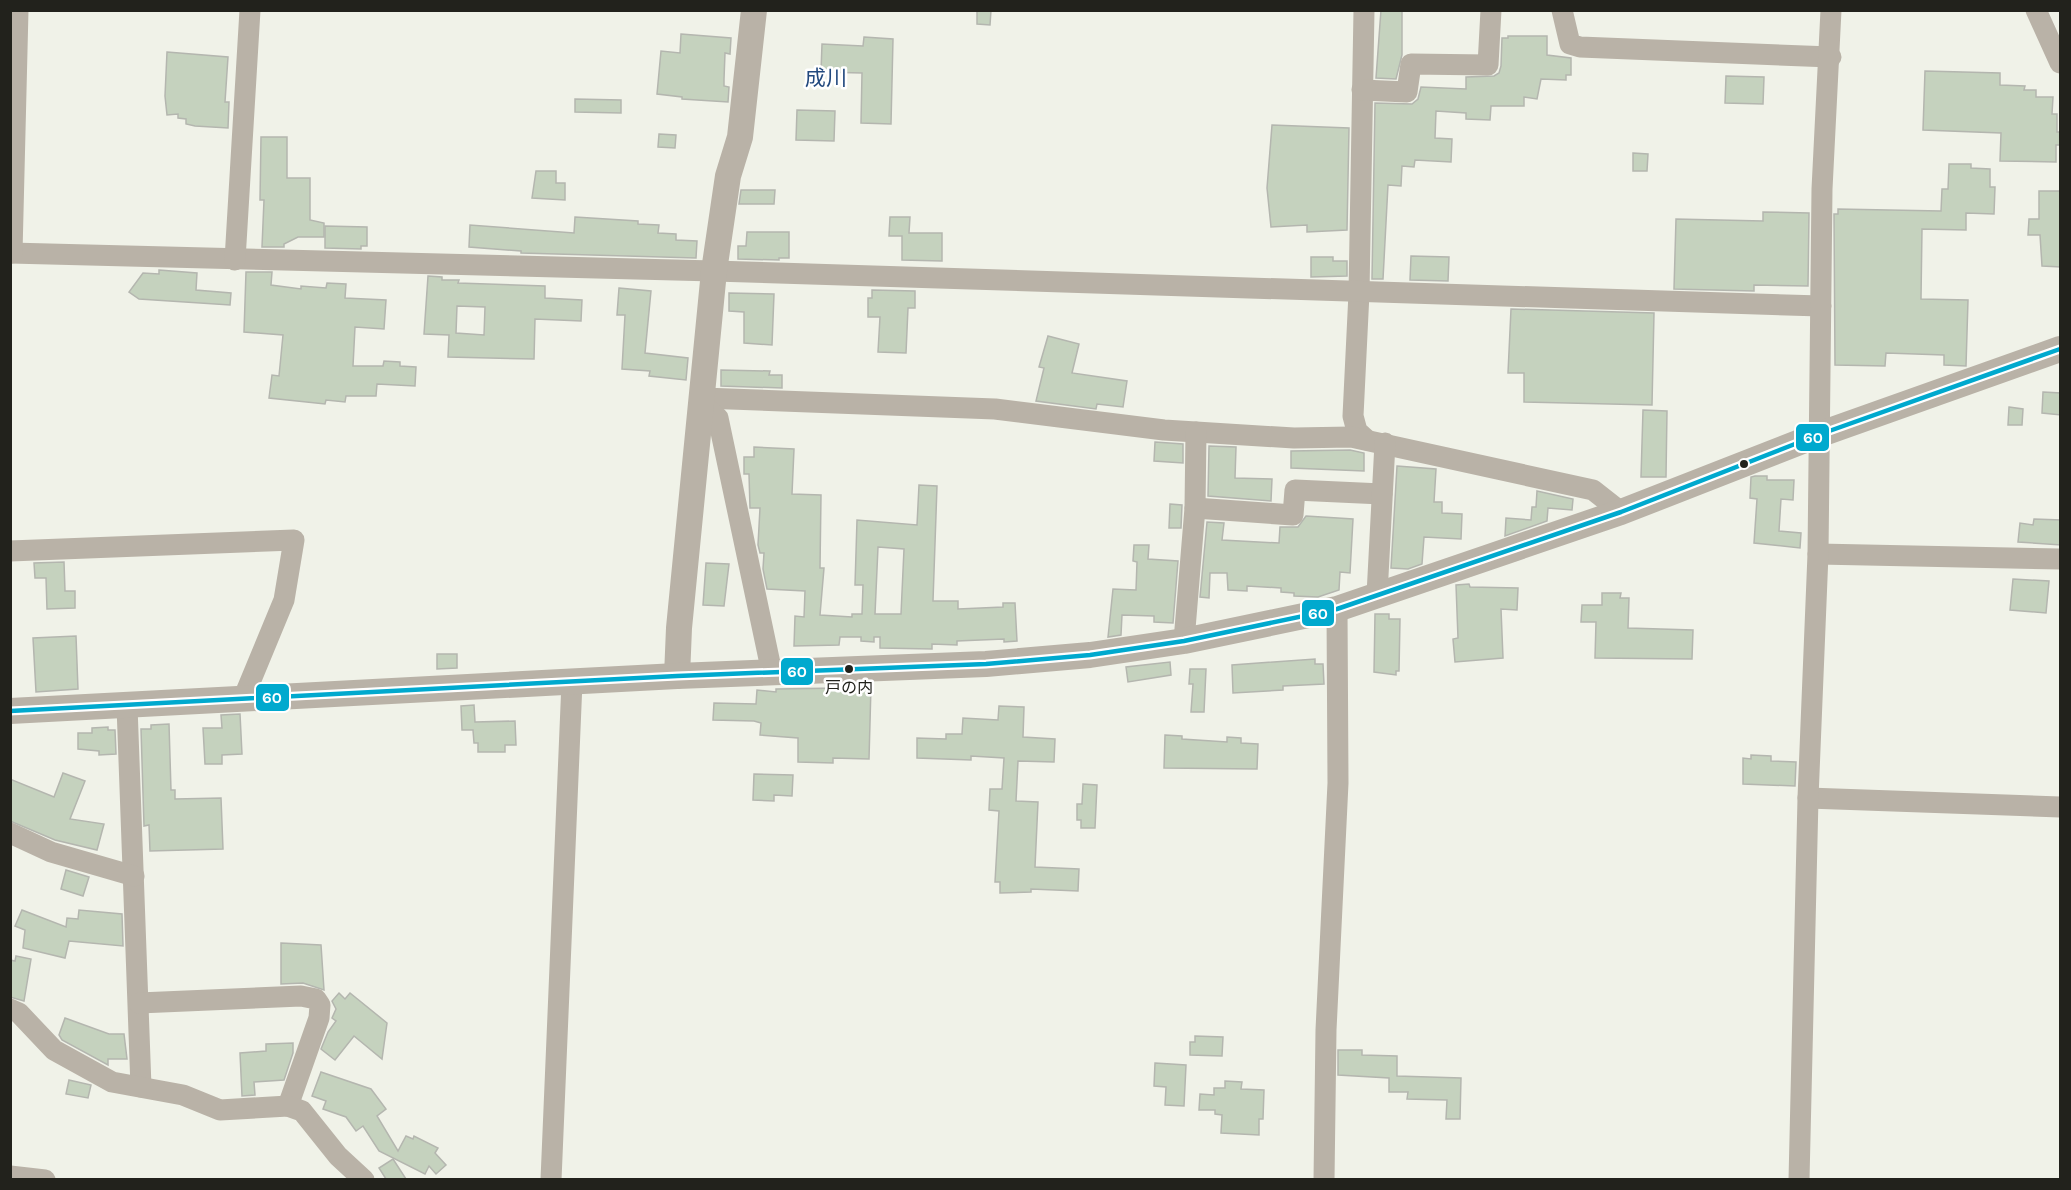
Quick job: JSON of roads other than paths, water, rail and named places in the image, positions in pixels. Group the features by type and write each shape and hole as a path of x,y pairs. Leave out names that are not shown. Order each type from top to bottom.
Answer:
{"street":[{"path":"18,10 11,253 714,271 1821,306"},
{"path":"235,260 250,10"},
{"path":"677,676 679,628 714,271 728,176 740,137 754,10"},
{"path":"1364,10 1359,293 1353,416 1357,431 1376,441"},
{"path":"1362,90 1407,92 1411,64 1488,66 1491,10"},
{"path":"1562,10 1570,44 1580,47 1831,57"},
{"path":"1799,1179 1808,798 1818,554 1822,189 1831,57 1831,10"},
{"path":"2036,10 2061,63"},
{"path":"10,711 677,676 986,664 1090,655 1184,641 1337,609 1621,512 1818,435 2061,349"},
{"path":"703,401 994,409 1196,432 1376,441 1593,490 1621,512"},
{"path":"703,401 718,418 772,673"},
{"path":"1184,641 1195,508 1196,432"},
{"path":"1376,441 1383,494 1377,595"},
{"path":"1195,508 1293,515 1295,490 1383,494"},
{"path":"10,551 294,540 284,600 243,699"},
{"path":"1818,554 2061,559"},
{"path":"1324,1179 1326,1030 1338,783 1337,609"},
{"path":"551,1179 572,682"},
{"path":"127,706 141,1087"},
{"path":"1808,798 2061,807"},
{"path":"10,833 51,852 134,876"},
{"path":"139,1003 301,996 316,999 320,1005 319,1017 288,1106"},
{"path":"10,1009 19,1013 54,1050 112,1082 183,1095 220,1110 288,1106 302,1111 338,1156 364,1179"},
{"path":"10,1176 45,1179"}],"place":[{"name":"戸の内","path":"849,669"}],"district":[{"name":"成川","path":"826,78"}]}
